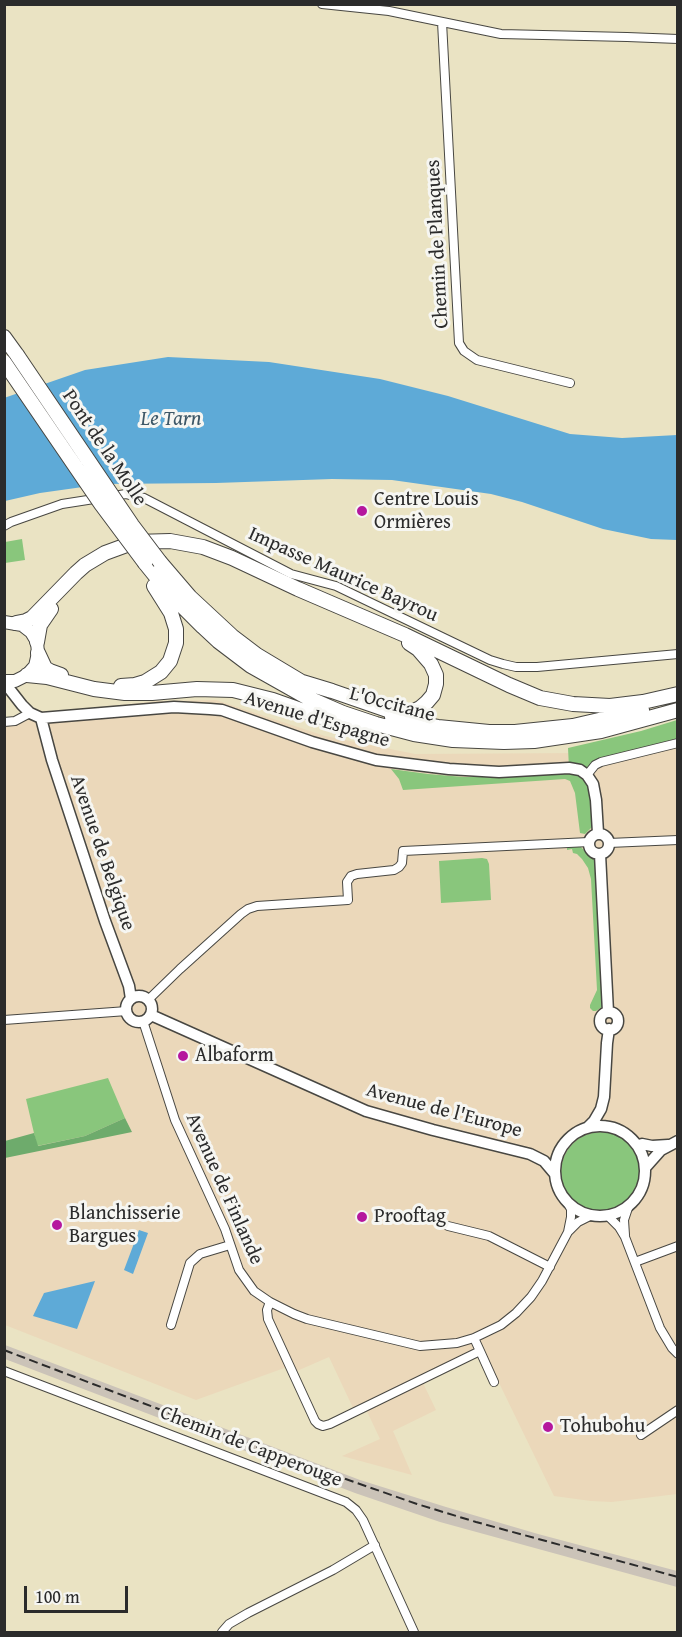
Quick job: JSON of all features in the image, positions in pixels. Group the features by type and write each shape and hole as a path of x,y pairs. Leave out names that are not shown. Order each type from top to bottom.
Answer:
{"highway":[{"path":"4,337 11,359"},
{"name":"Pont de la Molle","path":"11,359 141,564"},
{"name":"Pont de la Molle","path":"11,359 160,562"},
{"path":"10,622 32,618 76,573 105,553 135,542 170,541 203,547 232,558 540,698 573,704 610,706 678,696"},
{"path":"141,564 171,613 176,629 176,643 170,661 160,672 145,682 135,685 107,685 56,674 45,668 38,648 40,625 45,615 86,573 106,559 137,547 169,546 201,552 225,561 292,593 408,643 426,656 436,675 433,695 427,702 412,712 403,713 387,710 299,681"},
{"name":"L'Occitane","path":"160,562 190,597 232,636 257,655 299,681 353,705 408,722 489,732 545,730 640,711 678,696"},
{"name":"L'Occitane","path":"141,564 210,634 251,666 306,697 354,717 414,734 453,740 534,741 601,731 678,710"},
{"path":"24,677 47,677 94,689 125,693 197,689 234,690 407,739 453,740"}],"main road":[{"path":"4,682 24,677 35,666 38,648 31,632 22,625 10,622"}],"street":[{"path":"322,4 389,11 501,34 678,39"},
{"name":"Chemin de Planques","path":"442,22 459,343 464,351 477,360 570,383"},
{"name":"Impasse Maurice Bayrou","path":"4,526 62,504 126,494 144,498 291,574 336,586 490,660 503,664 516,667 537,667 678,654"},
{"path":"19,700 18,690 24,677"},
{"path":"4,682 22,705 30,713 40,718"},
{"name":"Avenue d'Espagne","path":"40,718 174,707 216,709 312,742 376,760 499,772 569,768 580,770 587,775"},
{"path":"4,722 15,721 30,713"},
{"name":"Avenue de Belgique","path":"40,718 105,921 129,986 131,999"},
{"path":"598,833 593,784 587,775 595,765 678,743"},
{"path":"598,833 605,835 609,843 608,849 600,854 592,851 589,843 592,836 598,833"},
{"path":"609,843 678,840"},
{"path":"148,1000 248,909 257,906 348,900 347,882 351,876 394,870 402,863 403,851 589,843"},
{"path":"588,1127 598,1115 604,1097 609,1029 604,1028 600,1022 602,1015 608,1012 600,854"},
{"path":"142,997 148,1000 152,1007 147,1018 132,1020 127,1011 127,1004 131,999 142,997"},
{"path":"4,1020 127,1011"},
{"name":"Avenue de l'Europe","path":"147,1018 366,1111 530,1154 544,1161 555,1174"},
{"name":"Avenue de Finlande","path":"147,1018 175,1120 225,1229 239,1270 254,1291 270,1302 307,1319 420,1346 457,1343 474,1338 501,1325 516,1313 531,1297 568,1232"},
{"path":"604,1097 608,1116 618,1130"},
{"path":"566,1200 582,1212 592,1215 615,1213 629,1205 638,1195 644,1182 645,1168 642,1153 633,1139 608,1126 588,1127 572,1135 561,1149 557,1156 555,1174 557,1183 566,1200 571,1209 568,1232"},
{"path":"638,1146 673,1143"},
{"path":"645,1168 655,1156 673,1143"},
{"name":"Avenue de l'Europe","path":"530,1154 561,1149"},
{"path":"625,1237 624,1220 629,1205"},
{"path":"568,1232 578,1222 592,1215"},
{"path":"607,1215 625,1237 660,1328 678,1354"},
{"path":"448,1226 489,1236 550,1267"},
{"path":"171,1325 190,1263 200,1254 230,1245"},
{"path":"635,1262 678,1246"},
{"path":"270,1302 267,1310 268,1319 315,1420 323,1426 480,1351"},
{"path":"474,1338 494,1382"},
{"name":"Chemin de Capperouge","path":"4,1371 342,1499 356,1510 375,1545 414,1632"},
{"path":"641,1435 678,1410"},
{"path":"222,1632 248,1613 333,1570 375,1545"}],"shaded area":[{"path":"216,700 325,736 415,754 581,753 677,730 677,1494 612,1502 554,1496 484,1352 423,1383 436,1410 393,1431 412,1475 342,1456 380,1439 364,1405 354,1410 329,1357 290,1374 287,1367 196,1400 5,1325 4,718 157,701"},
{"path":"5,1345 360,1480 538,1534 677,1571 677,1587 440,1522 355,1493 5,1359"}],"green space":[{"path":"22,539 25,560 5,563 5,542"},
{"path":"677,720 677,743 601,762 587,775 569,768 568,748"},
{"path":"391,769 464,777 572,773 580,775 591,791 594,825 585,834 580,833 575,793 570,781 565,779 403,790 399,779"},
{"path":"580,846 595,861 596,868 604,1003 596,1011 590,1008 597,990 591,879 582,859 573,853 572,849 567,850 567,847"},
{"path":"487,859 489,864 491,900 441,903 439,861"},
{"path":"108,1078 125,1118 85,1136 37,1146 26,1099"},
{"path":"125,1118 132,1132 5,1158 5,1141 34,1133 38,1146 85,1136"},
{"path":"601,1132 616,1135 629,1144 638,1157 641,1172 638,1187 629,1200 616,1209 601,1212 586,1209 573,1200 564,1187 561,1172 564,1157 573,1144 586,1135"}],"water":[{"name":"Le Tarn","path":"168,357 269,362 380,379 448,396 570,434 622,438 677,435 677,540 651,539 603,529 491,494 392,480 332,479 104,484 40,493 5,501 4,398 85,370"},
{"path":"139,1230 148,1233 133,1274 124,1270"},
{"path":"95,1281 77,1329 33,1316 44,1293"}],"railway":[{"path":"4,1350 300,1463 417,1504 678,1577"}],"place":[{"name":"Centre Louis Ormières","path":"362,511"},
{"name":"Albaform","path":"183,1056"},
{"name":"Prooftag","path":"362,1217"},
{"name":"Blanchisserie Bargues","path":"57,1225"},
{"name":"Tohubohu","path":"548,1427"}]}
